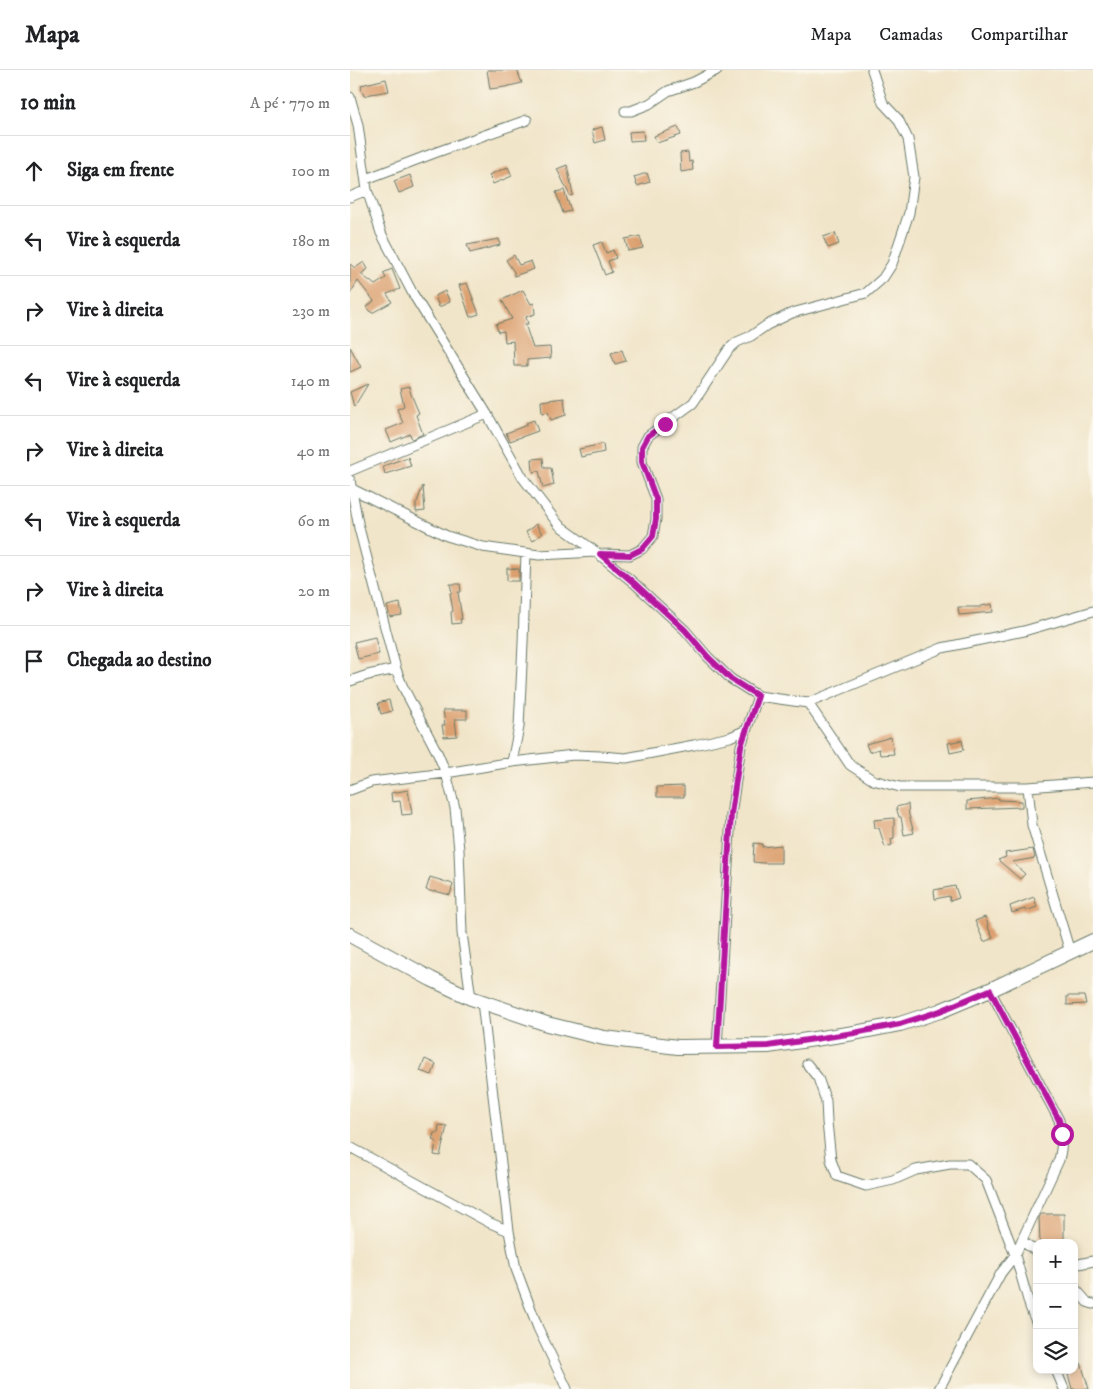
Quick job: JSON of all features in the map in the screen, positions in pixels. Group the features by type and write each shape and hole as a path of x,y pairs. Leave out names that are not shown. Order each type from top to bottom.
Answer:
{"main road":[{"path":"350,935 431,979 477,1000 547,1024 604,1038 678,1047 768,1046 900,1024 940,1011 990,990 1093,941"}],"street":[{"path":"625,111 631,111 649,104 668,91 694,82 717,70"},
{"path":"351,486 447,536 483,547 539,555 598,553 630,555 642,549 653,536 656,519 656,499 642,462 642,447 648,436 693,403 730,349 737,342 792,313 866,294 883,278 892,264 909,213 914,177 908,139 898,119 883,103 872,70"},
{"path":"350,97 358,126 367,190 381,234 413,294 524,478 559,525 598,553 634,583 685,630 708,657 731,679 758,696 808,703 942,648 1024,631 1093,611"},
{"path":"366,179 527,120"},
{"path":"350,197 367,190"},
{"path":"350,471 487,414"},
{"path":"351,486 359,528 396,669 402,685 437,752 446,773 456,808 462,933 477,1000 508,1231 516,1269 535,1319 567,1389"},
{"path":"512,762 519,726 524,644 526,553"},
{"path":"350,681 368,674 396,669"},
{"path":"717,1047 731,814 741,746 758,696"},
{"path":"808,703 850,766 873,780 900,787 1028,787 1093,782"},
{"path":"350,790 371,782 446,773 512,762 574,755 626,758 694,746 730,737 746,730"},
{"path":"1028,787 1032,826 1070,952"},
{"path":"939,1389 996,1281 1015,1255 1059,1160 1062,1146 1059,1120 990,990"},
{"path":"807,1064 818,1078 826,1101 831,1160 837,1176 866,1186 893,1180 916,1170 950,1164 968,1164 986,1180 1015,1255 1033,1314"},
{"path":"350,1147 508,1231"},
{"path":"1022,1241 1033,1249"},
{"path":"1078,1264 1093,1261"},
{"path":"1078,1291 1087,1302 1093,1304"},
{"path":"1058,1374 1064,1389"}],"building":[{"path":"487,70 517,70 522,83 490,89"},
{"path":"386,79 389,91 364,96 361,85"},
{"path":"602,127 605,140 595,143 592,130"},
{"path":"678,127 681,135 657,143 654,136"},
{"path":"643,131 644,140 630,141 629,132"},
{"path":"688,152 689,162 692,161 693,170 681,172 680,153"},
{"path":"567,165 573,195 570,196 557,169"},
{"path":"508,167 512,176 493,184 489,175"},
{"path":"647,173 650,182 637,186 634,177"},
{"path":"410,175 414,187 399,193 394,181"},
{"path":"564,190 571,211 563,213 556,192"},
{"path":"835,233 839,244 828,248 823,237"},
{"path":"640,236 643,248 628,251 625,239"},
{"path":"499,239 500,245 470,253 467,245"},
{"path":"602,242 606,253 613,250 616,258 608,261 612,272 605,275 593,245"},
{"path":"514,255 519,265 531,261 534,269 514,276 514,272 506,260"},
{"path":"364,262 368,269 361,274 375,285 386,278 383,273 392,269 400,289 387,294 392,302 372,313 367,307 374,301 358,281 350,294 350,264 355,268"},
{"path":"467,283 479,314 470,317 459,285"},
{"path":"523,290 531,304 534,303 535,314 526,317 528,324 525,324 533,348 550,347 551,358 527,360 527,366 514,366 513,341 505,342 504,331 498,332 496,324 512,319 502,300"},
{"path":"445,291 450,302 439,307 435,296"},
{"path":"350,347 361,367 350,372"},
{"path":"622,350 626,361 615,364 611,353"},
{"path":"368,384 354,407 350,392"},
{"path":"409,387 419,413 416,415 423,434 412,439 410,434 391,442 386,430 403,423 397,409 404,406 400,389"},
{"path":"564,398 566,415 551,420 548,412 542,413 541,401"},
{"path":"534,420 538,431 510,441 506,433 527,425 526,423"},
{"path":"603,444 604,452 581,457 579,449"},
{"path":"408,457 411,466 385,474 383,466"},
{"path":"543,458 544,468 551,468 554,485 543,488 539,471 533,472 532,459"},
{"path":"423,486 425,511 416,512 416,503"},
{"path":"536,524 542,534 532,541 526,532"},
{"path":"507,568 519,569 519,581 507,581"},
{"path":"450,584 460,584 461,592 458,592 461,623 452,624 451,612 453,611"},
{"path":"400,603 402,615 390,617 387,606"},
{"path":"992,604 993,612 959,615 958,607 982,607"},
{"path":"375,637 379,654 358,659 354,642"},
{"path":"389,700 392,711 381,714 378,703"},
{"path":"443,710 467,710 467,719 455,719 457,736 444,737 442,725 445,725"},
{"path":"891,737 894,754 880,755 879,749 869,752 866,744"},
{"path":"962,740 964,750 950,753 948,743"},
{"path":"684,786 684,797 657,797 657,787"},
{"path":"408,790 412,814 402,815 400,801 392,802 391,793"},
{"path":"999,798 999,800 1022,801 1022,807 967,809 967,801"},
{"path":"908,804 914,833 904,835 901,817 899,817 896,807"},
{"path":"894,818 892,845 885,847 879,828 875,828 874,820"},
{"path":"754,843 762,844 762,847 781,845 781,863 753,862"},
{"path":"1033,849 1035,858 1012,862 1025,874 1020,879 998,860 1006,857 1005,853"},
{"path":"430,877 453,884 450,895 426,890"},
{"path":"955,886 959,898 950,901 949,896 935,899 934,890"},
{"path":"1034,897 1037,907 1012,913 1010,906"},
{"path":"985,917 993,938 984,942 975,921"},
{"path":"1067,996 1084,996 1086,1004 1067,1005"},
{"path":"425,1059 436,1064 432,1075 420,1071"},
{"path":"439,1125 447,1126 440,1156 434,1155 436,1141 432,1140 434,1133 438,1133"},
{"path":"1041,1214 1064,1214 1064,1239 1040,1239 1039,1218"},
{"path":"1081,1363 1089,1389 1072,1389 1068,1374 1078,1374 1078,1364"}],"route":[{"path":"665,424 648,436 642,447 642,462 656,499 656,519 653,536 642,549 630,555 600,554 685,630 708,657 731,679 758,696 741,746 731,814 717,1047 768,1046 900,1024 940,1011 990,990 1059,1120 1062,1134"}]}
